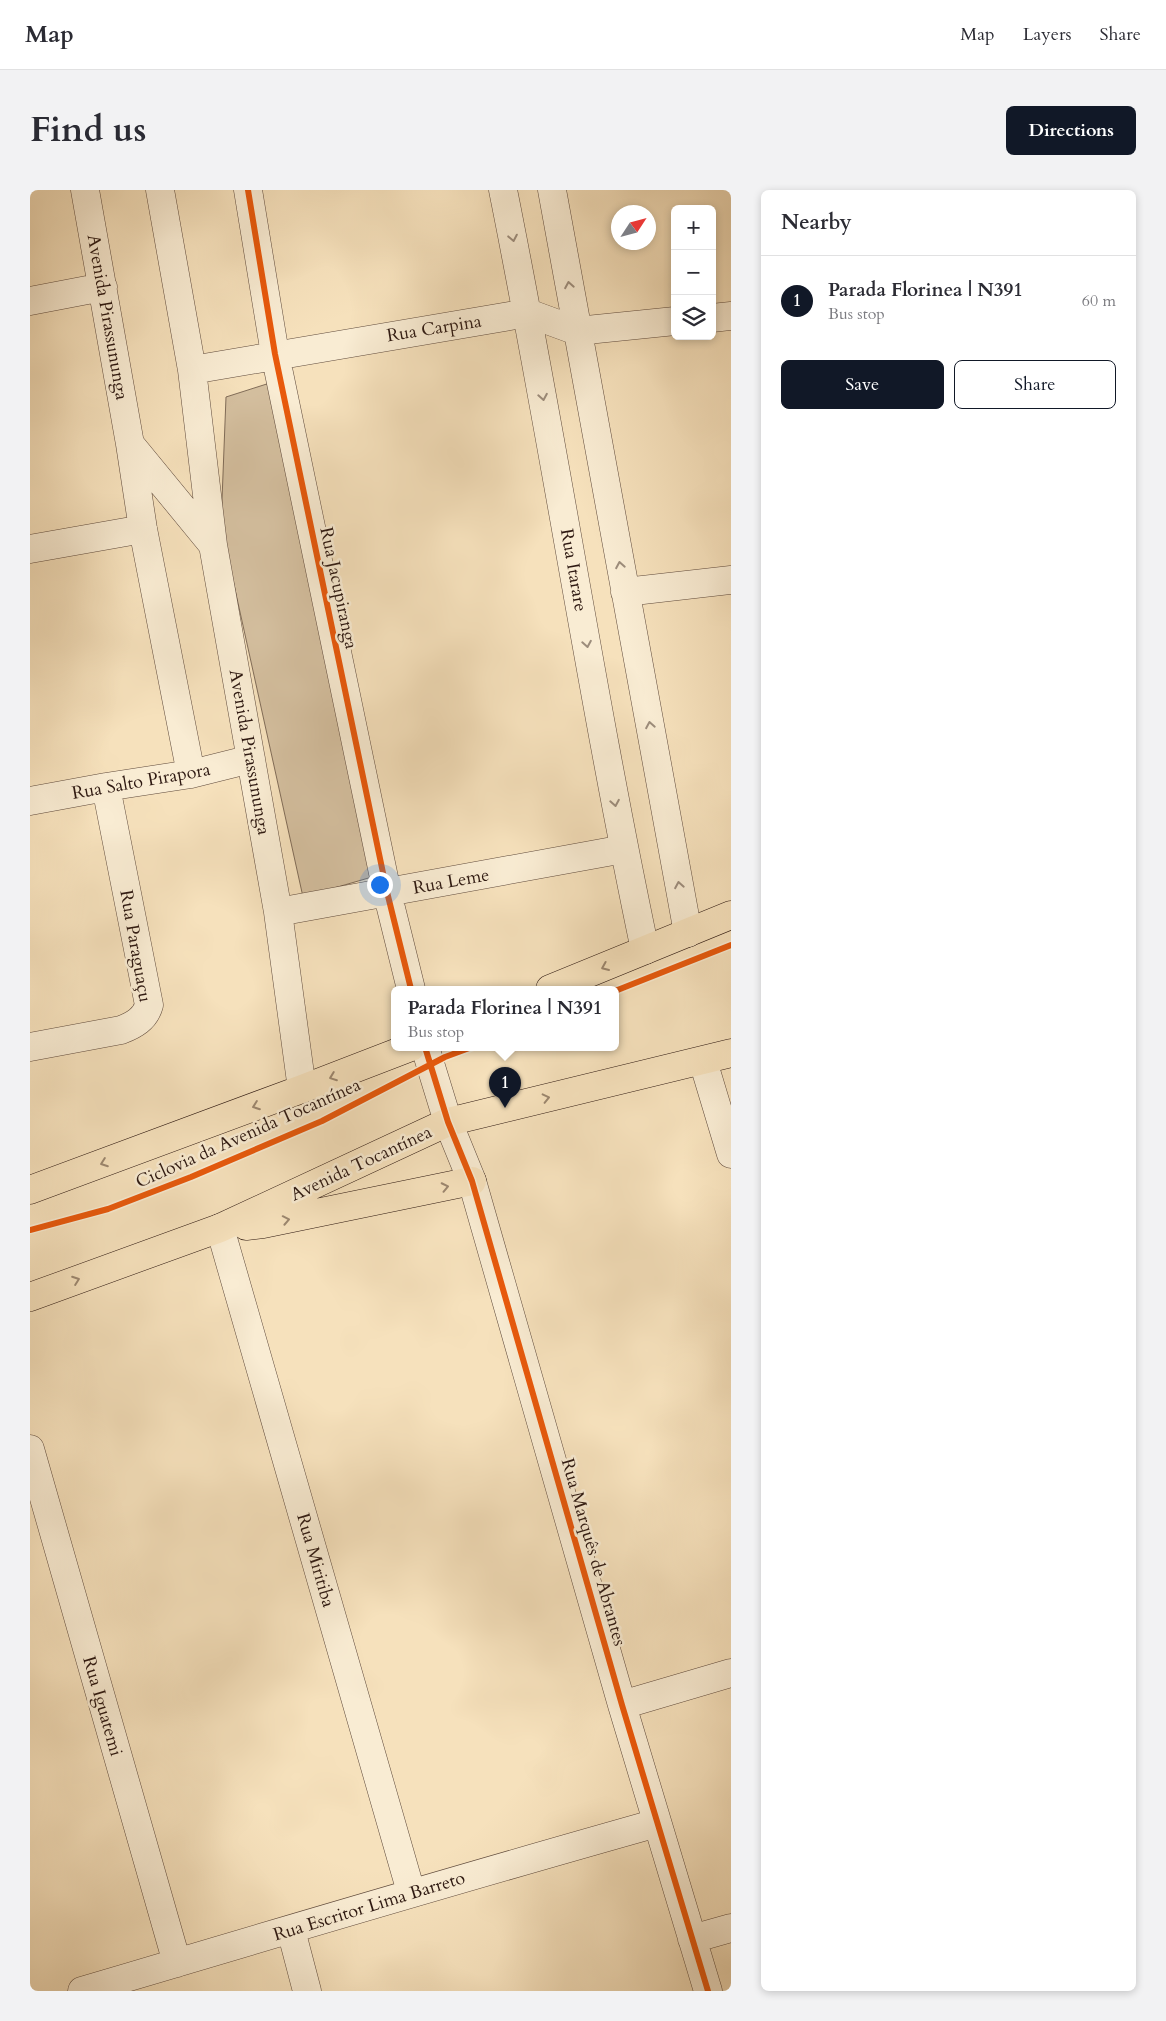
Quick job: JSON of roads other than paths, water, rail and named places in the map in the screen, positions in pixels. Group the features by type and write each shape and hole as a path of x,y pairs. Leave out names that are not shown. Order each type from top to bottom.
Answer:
{"main road":[{"path":"557,986 731,915"},
{"path":"30,1190 302,1090 401,1051"},
{"name":"Avenida Tocantínea","path":"30,1296 220,1228 448,1122 731,1053"},
{"path":"220,1228 263,1224 472,1181"}],"street":[{"name":"Avenida Pirassununga","path":"85,190 143,528 191,774"},
{"path":"160,190 192,370 213,545"},
{"name":"Rua Jacupiranga","path":"248,190 275,354 387,892 410,986"},
{"name":"Rua Itarare","path":"503,190 528,313 624,849 645,950"},
{"path":"552,190 688,933"},
{"path":"30,301 103,287"},
{"name":"Rua Carpina","path":"192,370 275,354 528,313 577,330 671,322"},
{"path":"716,318 731,316"},
{"name":"Avenida Pirassununga","path":"130,444 213,545 278,912 302,1090"},
{"path":"30,549 143,528"},
{"path":"625,592 731,580"},
{"name":"Rua Salto Pirapora","path":"30,801 191,774 251,759"},
{"name":"Rua Paraguaçu","path":"30,1047 121,1030 133,1025 147,1012 149,1005 106,787"},
{"name":"Rua Leme","path":"278,912 624,849"},
{"path":"426,1051 448,1122"},
{"path":"703,1061 731,1154"},
{"name":"Rua Marquês de Abrantes","path":"448,1122 472,1181 622,1705 708,1991"},
{"name":"Rua Miritiba","path":"220,1228 411,1892"},
{"name":"Rua Iguatemi","path":"30,1450 177,1963"},
{"path":"622,1705 731,1673"},
{"name":"Rua Escritor Lima Barreto","path":"82,1991 291,1930 411,1892 657,1822"},
{"path":"692,1940 731,1928"},
{"path":"291,1930 308,1991"}],"place":[{"name":"Parada Florinea | N391","path":"505,1108"}]}
